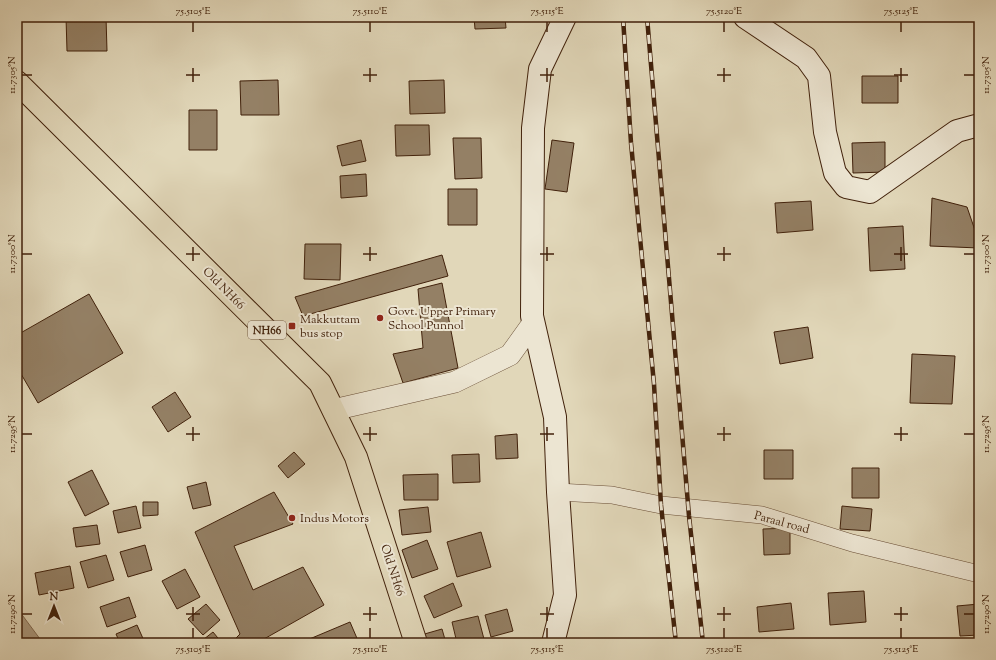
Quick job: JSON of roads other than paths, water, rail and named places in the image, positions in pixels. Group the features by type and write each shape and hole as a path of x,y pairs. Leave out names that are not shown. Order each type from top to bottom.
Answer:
{"main road":[{"path":"553,643 565,595 558,492 555,416 533,323 533,128 540,69 565,17"},
{"path":"745,17 806,58 819,76 825,132 835,173 846,187 870,192 957,130 979,125"},
{"name":"Old NH66","path":"17,82 320,383 356,457 416,643"}],"street":[{"path":"333,410 455,382 510,355 533,323"},
{"name":"Paraal road","path":"558,492 612,495 661,505 762,515 852,543 979,574"}],"railway":[{"path":"623,17 631,143 654,384 661,505 676,643"},
{"path":"647,17 689,516 703,643"}],"place":[{"name":"Govt. Upper Primary School Punnol","path":"380,318"},
{"name":"Makkuttam bus stop","path":"292,326"},
{"name":"Indus Motors","path":"292,518"}]}
